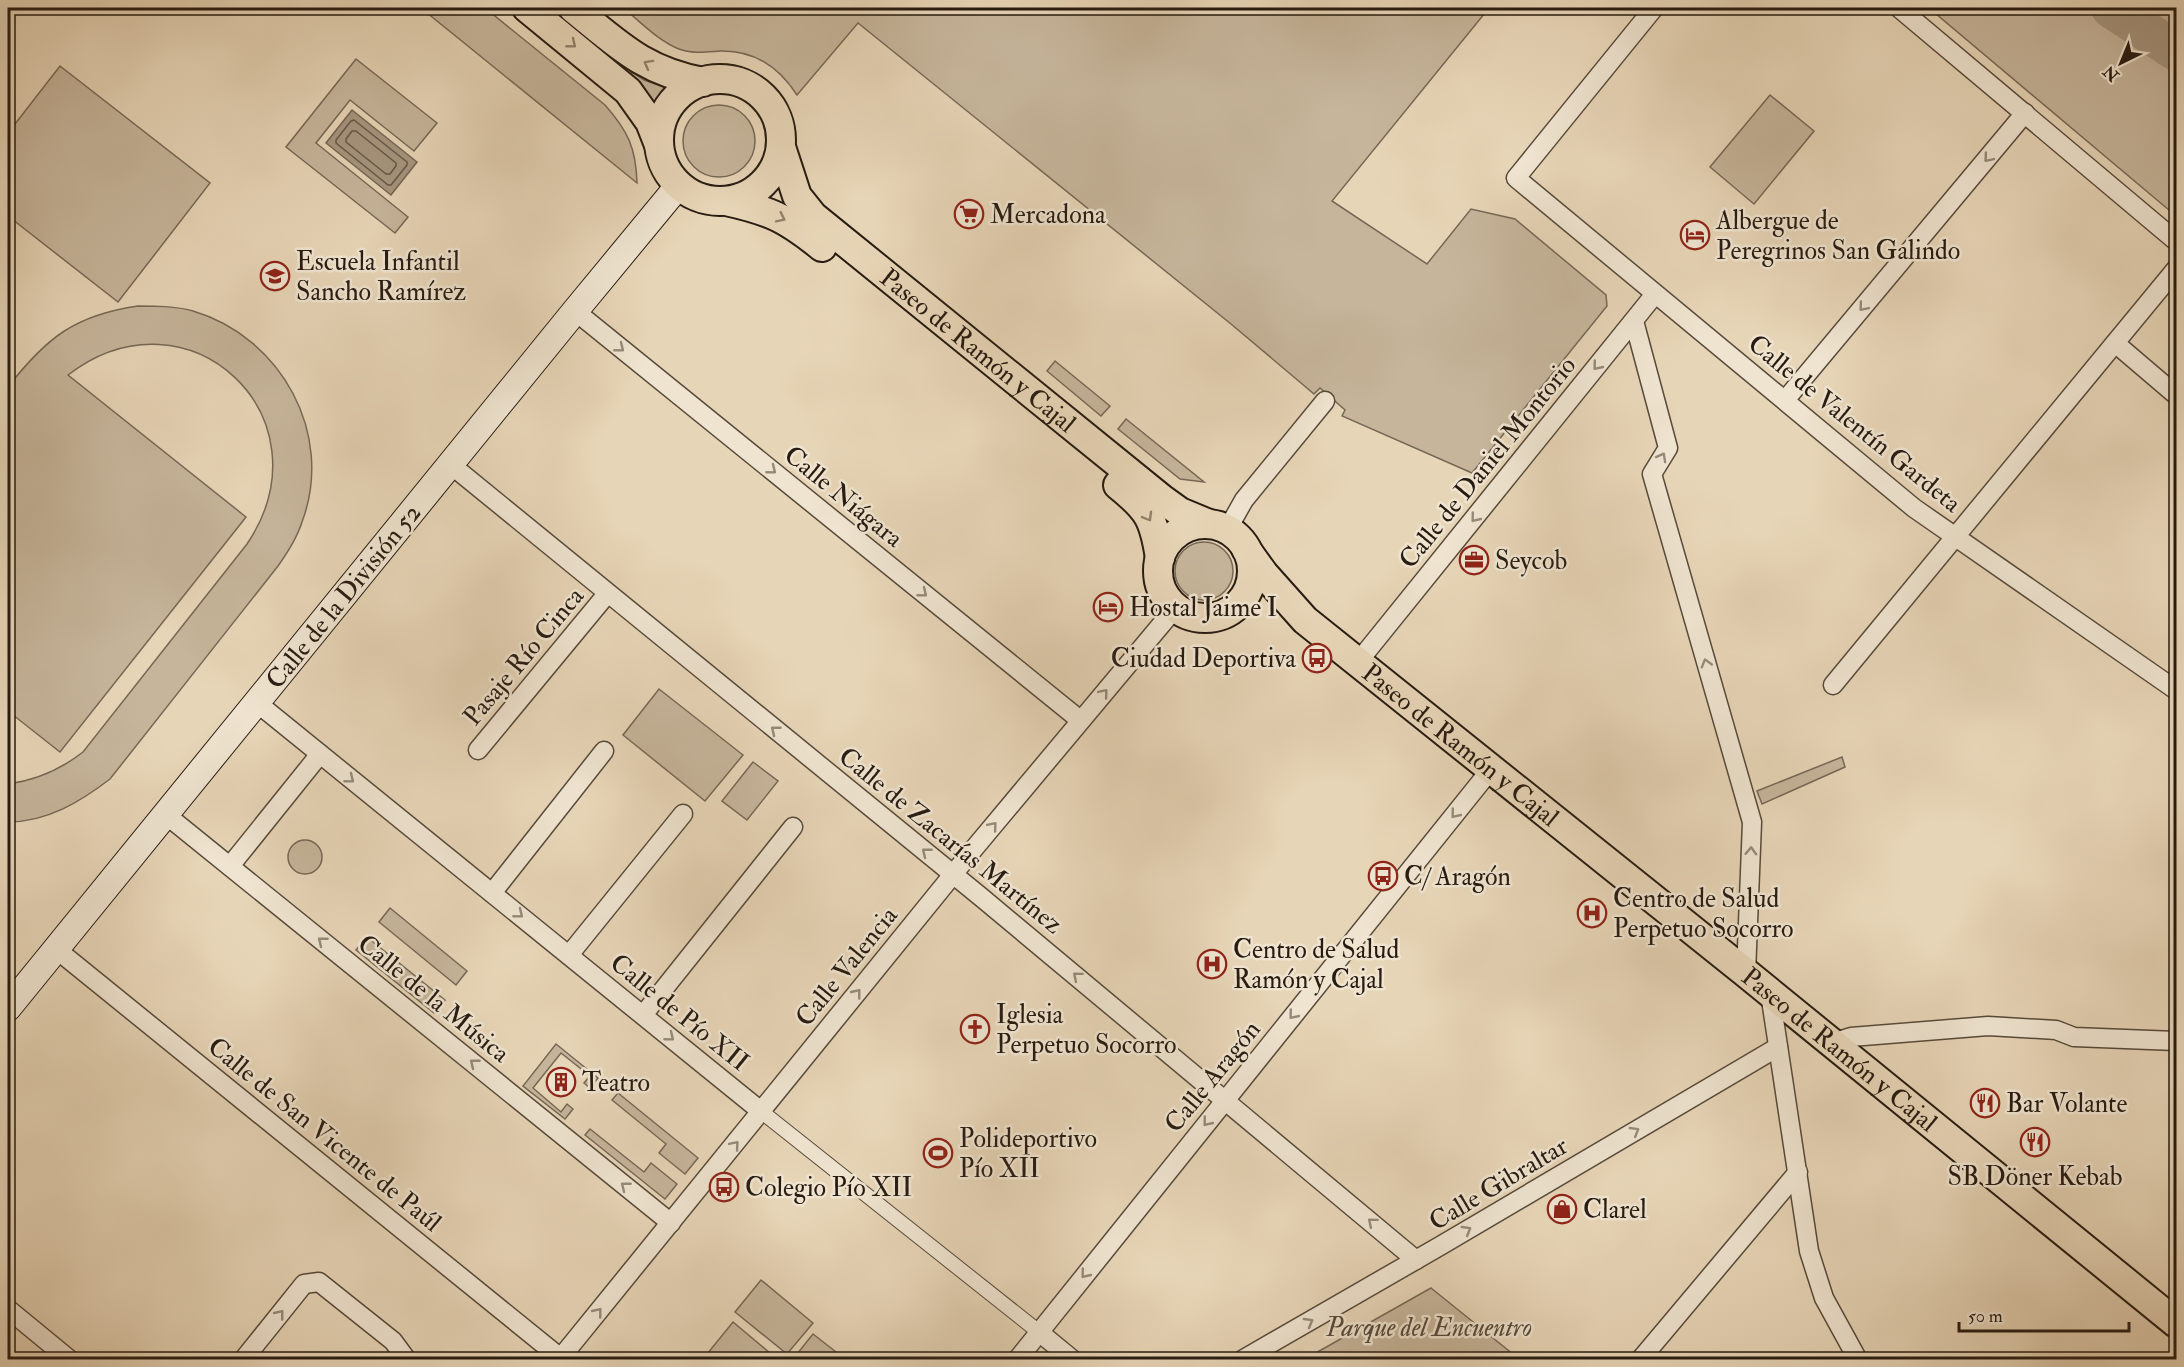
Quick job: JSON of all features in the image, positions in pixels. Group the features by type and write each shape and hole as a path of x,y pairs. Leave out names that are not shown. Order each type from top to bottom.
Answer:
{"main road":[{"path":"527,8 628,90 650,122 666,168 679,185 702,199 726,201 743,197 759,188 774,170 781,147 779,123 768,102 759,94 739,82 715,79 703,82 682,93 667,111 659,134 659,146"},
{"path":"573,8 631,55 655,69 703,82"},
{"name":"Paseo de Ramón y Cajal","path":"781,147 797,196 813,216 1162,499 1180,512 1228,534 1305,620 1746,973 2176,1323"},
{"name":"Calle de la División 52","path":"8,1008 679,185"},
{"name":"Paseo de Ramón y Cajal","path":"726,201 766,211 801,230 1127,493 1142,506 1153,523 1160,558"},
{"path":"1191,526 1228,534 1252,566 1247,592 1235,607 1220,615 1202,618 1184,613 1164,594 1161,585 1158,567 1168,542 1182,530 1191,526"},
{"name":"Paseo de Ramón y Cajal","path":"1235,607 1271,609 1305,620"}],"street":[{"name":"Calle de Valentín Gardeta","path":"1653,8 1516,177 1655,294 1786,399 1914,508 2176,690"},
{"path":"1899,8 2176,241"},
{"path":"1786,399 2025,113"},
{"path":"1833,685 2176,268"},
{"name":"Calle de Daniel Montorio","path":"1358,662 1655,294"},
{"name":"Calle Niágara","path":"575,311 1080,720"},
{"path":"1634,321 1668,448 1653,474 1752,822 1746,973"},
{"path":"2115,343 2176,394"},
{"path":"1228,534 1244,500 1325,401"},
{"name":"Calle de Zacarías Martínez","path":"450,464 953,874 1416,1260"},
{"name":"Pasaje Río Cinca","path":"478,750 608,594"},
{"name":"Calle Valencia","path":"561,1359 953,874 1176,607"},
{"name":"Calle de Pío XII","path":"256,702 762,1112 1073,1359"},
{"path":"492,893 604,751"},
{"path":"230,866 320,754"},
{"name":"Calle Aragón","path":"1017,1359 1492,768"},
{"name":"Calle de la Música","path":"165,814 671,1223"},
{"path":"569,955 683,814"},
{"path":"643,1015 793,828"},
{"name":"Calle de San Vicente de Paúl","path":"56,949 561,1359"},
{"path":"1770,993 1809,1251 1824,1298 1858,1359"},
{"path":"1832,1043 1862,1036 1988,1026 2056,1030 2074,1037 2176,1041"},
{"name":"Calle Gibraltar","path":"1242,1359 1416,1260 1778,1047"},
{"path":"1640,1359 1798,1172"},
{"path":"243,1359 304,1284 319,1282 393,1341 407,1359"},
{"path":"8,1309 70,1359"}],"green space":[{"path":"421,8 485,8 605,105 620,123 629,141 635,160 637,183"},
{"path":"623,8 1489,8 1332,201 1427,264 1471,209 1515,219 1606,295 1607,306 1472,473 1342,416 1345,410 1320,388 1314,394 1231,324 858,23 797,95 782,76 755,57 733,51 684,51 657,36"},
{"path":"1929,8 2176,8 2176,216"},
{"path":"356,59 437,123 414,151 350,100 316,143 408,217 395,233 286,147"},
{"path":"60,66 210,183 118,302 8,216 8,133"},
{"path":"632,72 644,80 667,88 655,105 629,76"},
{"path":"1770,95 1814,131 1754,204 1710,167"},
{"path":"719,105 733,108 745,115 752,127 755,141 752,155 745,167 733,174 719,177 705,174 693,167 686,155 683,141 686,127 693,115 705,108"},
{"path":"138,306 186,309 224,324 252,343 275,366 293,393 305,423 311,456 310,489 302,522 282,561 110,779 75,803 62,809 36,819 8,822 8,784 48,773 83,752 247,544 269,497 272,451 260,411 235,377 200,354 159,344 114,350 68,375 246,517 60,752 8,711 8,387 35,355 64,332 96,316"},
{"path":"1055,361 1110,406 1101,416 1047,371"},
{"path":"1126,419 1204,482 1180,479 1118,429"},
{"path":"1204,542 1215,544 1228,555 1233,571 1231,582 1220,595 1204,600 1193,598 1180,587 1175,571 1177,560 1188,547"},
{"path":"659,689 743,755 705,801 623,735"},
{"path":"1842,757 1845,767 1762,804 1757,791"},
{"path":"753,762 778,781 747,820 722,801"},
{"path":"305,840 317,845 322,857 317,869 305,874 293,869 288,857 293,845"},
{"path":"390,908 467,971 456,985 379,922"},
{"path":"367,937 445,1000 434,1013 356,950"},
{"path":"556,1044 598,1078 590,1088 584,1083 590,1076 561,1053 533,1088 561,1112 567,1104 573,1109 565,1119 523,1086"},
{"path":"618,1093 698,1158 685,1174 659,1153 666,1144 612,1100"},
{"path":"590,1129 644,1172 651,1163 677,1184 665,1199 585,1135"},
{"path":"761,1280 813,1323 787,1354 735,1312"},
{"name":"Parque del Encuentro","path":"1431,1288 1519,1359 1305,1359"},
{"path":"733,1322 770,1353 765,1359 703,1359"},
{"path":"813,1334 845,1359 793,1359"}],"water":[{"path":"352,110 417,162 391,195 326,143"}],"waterway":[{"path":"2111,8 2176,51"}],"place":[{"name":"Mercadona","path":"969,214"},
{"name":"Albergue de Peregrinos San Galindo","path":"1695,235"},
{"name":"Escuela Infantil Sancho Ramírez","path":"275,276"},
{"name":"Seycob","path":"1474,560"},
{"name":"Hostal Jaime I","path":"1108,607"},
{"name":"Ciudad Deportiva","path":"1317,658"},
{"name":"C/ Aragón","path":"1383,876"},
{"name":"Centro de Salud Perpetuo Socorro","path":"1592,913"},
{"name":"Centro de Salud Ramón y Cajal","path":"1212,964"},
{"name":"Iglesia Perpetuo Socorro","path":"975,1029"},
{"name":"Teatro","path":"561,1082"},
{"name":"Bar Volante","path":"1985,1103"},
{"name":"SB Döner Kebab","path":"2035,1142"},
{"name":"Polideportivo Pío XII","path":"938,1153"},
{"name":"Colegio Pío XII","path":"724,1187"},
{"name":"Clarel","path":"1562,1209"}]}
